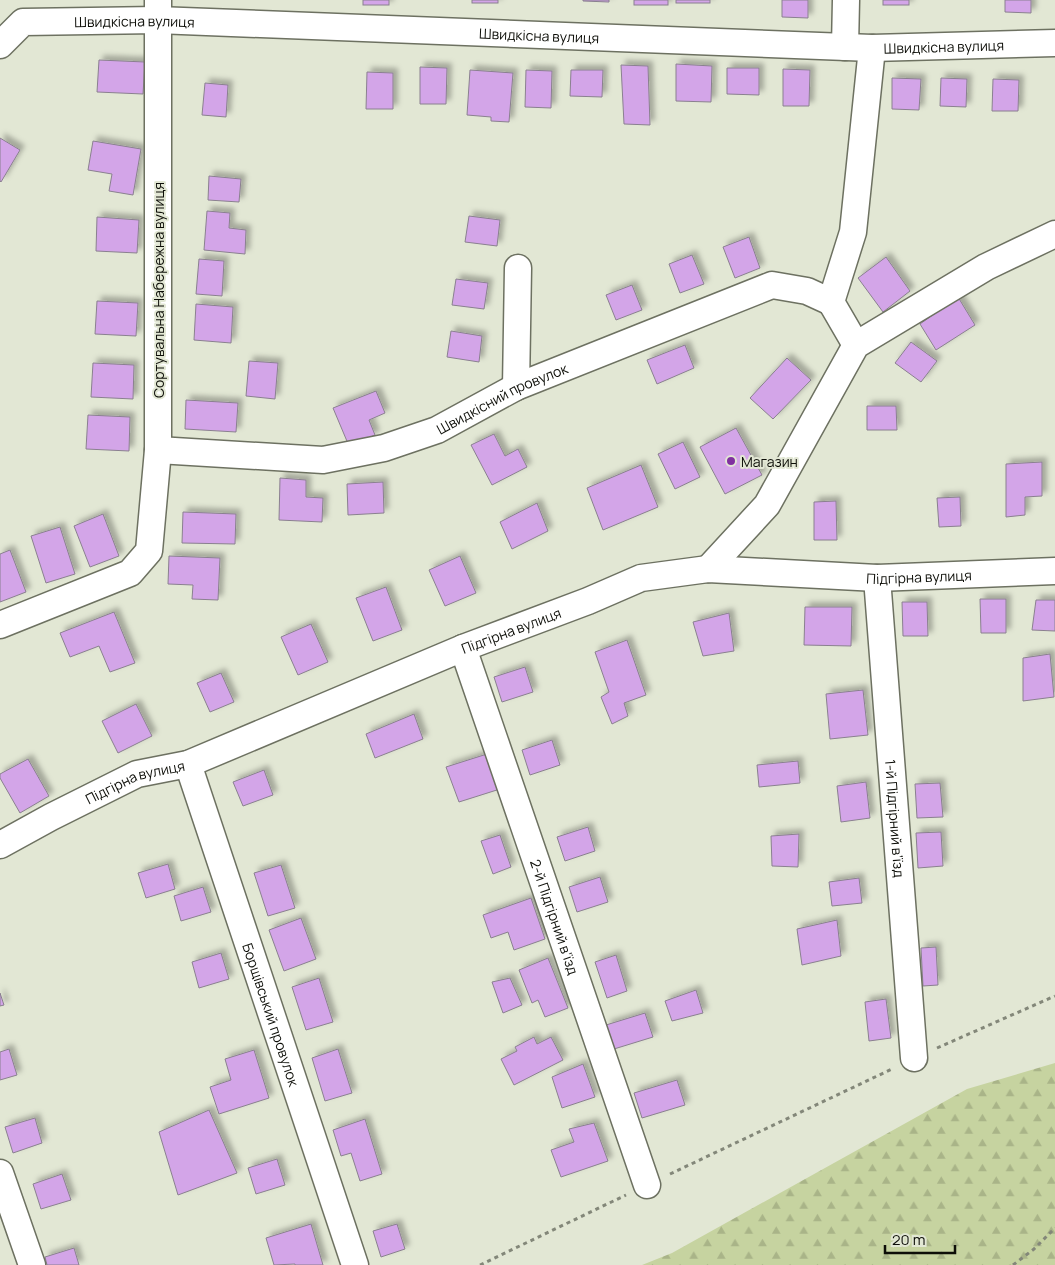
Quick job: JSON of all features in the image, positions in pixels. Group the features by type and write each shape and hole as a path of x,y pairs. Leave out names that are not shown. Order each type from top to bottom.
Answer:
{"street":[{"path":"845,47 846,0"},
{"name":"Швидкісна вулиця","path":"0,45 23,22 158,10 872,48 1055,43"},
{"name":"Сортувальна Набережна вулиця","path":"0,625 130,573 149,551 158,450 158,10"},
{"path":"856,345 831,302 853,232 872,48"},
{"path":"708,569 766,505 856,345 986,266 1055,234"},
{"path":"516,387 518,268"},
{"name":"Швидкісний провулок","path":"158,450 323,460 384,448 437,430 516,387 772,284 806,291 831,302"},
{"name":"Підгірна вулиця","path":"0,845 51,816 137,774 188,764 463,648 588,601 641,578 708,569 876,578 1055,570"},
{"name":"1-й Підгірний в’їзд","path":"876,578 914,1058"},
{"name":"2-й Підгірний в’їзд","path":"463,648 648,1185"},
{"name":"Борщівський провулок","path":"188,764 355,1265"},
{"path":"0,1173 32,1265"}],"path":[{"path":"480,1265 914,1058 1055,996"},
{"path":"1014,1265 1034,1249 1055,1228"}],"green space":[{"path":"1055,1063 1055,1265 642,1265 672,1253 967,1089"}],"building":[{"path":"363,0 389,0 389,5 363,5"},
{"path":"472,0 498,0 498,3 472,3"},
{"path":"609,0 609,2 583,1"},
{"path":"634,0 668,0 668,5 634,5"},
{"path":"676,0 710,0 710,3 676,3"},
{"path":"782,0 808,0 808,18 782,17"},
{"path":"883,0 909,0 909,5 883,5"},
{"path":"1005,0 1031,0 1031,13 1005,12"},
{"path":"99,60 145,62 143,94 97,92"},
{"path":"676,64 712,66 711,102 676,101"},
{"path":"621,65 648,66 650,125 624,124"},
{"path":"420,67 447,68 446,104 420,104"},
{"path":"727,68 759,68 759,95 727,94"},
{"path":"783,69 810,70 809,106 783,106"},
{"path":"470,70 513,73 509,122 491,121 491,117 467,115"},
{"path":"526,70 552,71 551,108 525,107"},
{"path":"571,70 603,70 602,97 570,96"},
{"path":"367,72 393,73 393,109 366,109"},
{"path":"892,78 921,79 919,110 892,109"},
{"path":"941,78 967,79 966,107 940,106"},
{"path":"993,79 1019,80 1018,111 992,111"},
{"path":"205,83 228,85 226,117 202,115"},
{"path":"0,138 20,150 1,182 0,181"},
{"path":"93,141 141,149 133,195 109,191 112,174 88,170"},
{"path":"209,176 241,179 239,202 208,200"},
{"path":"207,211 230,213 229,228 246,230 245,254 204,250"},
{"path":"469,216 500,220 497,246 465,242"},
{"path":"97,217 139,220 137,253 96,251"},
{"path":"749,237 760,268 735,278 723,247"},
{"path":"692,255 704,284 680,293 669,264"},
{"path":"886,257 910,291 883,312 858,278"},
{"path":"199,259 224,261 222,296 196,294"},
{"path":"456,279 488,283 484,309 452,305"},
{"path":"632,285 642,310 616,320 606,295"},
{"path":"958,297 975,325 936,350 920,324"},
{"path":"97,301 138,303 136,336 95,334"},
{"path":"196,304 233,307 231,343 194,340"},
{"path":"451,331 482,336 479,362 447,357"},
{"path":"911,342 937,361 921,382 895,363"},
{"path":"685,345 694,368 657,384 647,360"},
{"path":"787,358 811,380 773,419 750,398"},
{"path":"249,361 278,363 275,399 246,396"},
{"path":"93,363 134,365 133,399 91,397"},
{"path":"376,391 385,413 369,420 375,435 349,446 333,408"},
{"path":"186,400 238,403 236,432 185,429"},
{"path":"867,406 896,406 897,430 867,430"},
{"path":"88,415 130,417 129,451 86,449"},
{"name":"Магазин","path":"736,428 762,475 725,494 700,447"},
{"path":"494,434 505,456 518,449 527,467 492,485 471,445"},
{"path":"683,442 700,477 675,489 658,454"},
{"path":"1042,462 1042,496 1025,497 1025,515 1006,517 1006,464"},
{"path":"641,465 658,507 603,530 587,488"},
{"path":"280,478 306,480 306,497 323,498 322,522 279,520"},
{"path":"383,482 384,513 348,515 347,484"},
{"path":"960,497 961,526 939,527 937,498"},
{"path":"836,501 837,540 814,540 814,502"},
{"path":"537,503 548,531 512,549 500,522"},
{"path":"183,512 236,514 235,544 182,543"},
{"path":"103,514 119,556 90,567 74,526"},
{"path":"60,527 75,574 46,583 31,536"},
{"path":"10,550 26,592 0,602 0,554"},
{"path":"169,556 220,558 218,600 192,599 193,585 168,584"},
{"path":"460,556 476,593 445,606 429,570"},
{"path":"386,587 402,630 373,641 356,598"},
{"path":"980,599 1006,599 1006,633 981,633"},
{"path":"1036,600 1055,600 1055,631 1032,630"},
{"path":"902,602 927,602 928,636 903,636"},
{"path":"805,607 852,607 851,646 804,645"},
{"path":"114,612 135,663 110,672 99,646 70,657 60,633"},
{"path":"729,613 734,651 703,656 693,622"},
{"path":"311,624 328,662 298,675 281,637"},
{"path":"627,640 646,695 624,703 628,716 612,724 601,697 609,692 595,652"},
{"path":"1050,654 1054,697 1023,701 1023,658"},
{"path":"525,667 533,692 502,702 494,677"},
{"path":"221,673 234,702 210,712 197,683"},
{"path":"863,690 868,735 830,739 826,694"},
{"path":"136,704 152,736 118,753 102,721"},
{"path":"414,714 423,739 375,758 366,734"},
{"path":"552,740 560,765 530,775 522,750"},
{"path":"487,754 500,789 459,802 446,767"},
{"path":"28,759 49,796 20,813 0,778 0,774"},
{"path":"798,761 800,783 759,787 757,765"},
{"path":"264,770 273,795 243,806 233,782"},
{"path":"866,782 870,818 841,822 837,786"},
{"path":"940,783 943,817 917,818 915,784"},
{"path":"588,827 595,851 565,861 557,837"},
{"path":"941,832 943,866 918,868 916,833"},
{"path":"799,834 798,867 772,866 771,836"},
{"path":"500,835 511,867 493,874 481,841"},
{"path":"168,864 175,889 146,898 138,873"},
{"path":"281,865 295,908 268,916 254,873"},
{"path":"600,877 608,902 577,912 569,887"},
{"path":"859,878 862,903 832,906 829,882"},
{"path":"203,887 211,912 181,921 174,896"},
{"path":"531,898 545,939 514,950 508,932 491,938 483,915"},
{"path":"301,918 316,959 284,971 269,930"},
{"path":"837,920 841,956 802,965 797,929"},
{"path":"936,947 938,985 923,986 921,948"},
{"path":"221,953 229,979 199,988 192,962"},
{"path":"616,955 627,991 607,998 595,962"},
{"path":"548,958 568,1008 545,1017 538,1000 532,1003 519,970"},
{"path":"319,978 333,1022 306,1030 292,987"},
{"path":"510,978 522,1005 503,1013 492,982"},
{"path":"696,990 703,1013 672,1021 665,1001"},
{"path":"0,993 4,1005 0,1006"},
{"path":"886,999 891,1038 869,1041 865,1002"},
{"path":"645,1013 653,1037 614,1049 606,1025"},
{"path":"534,1037 537,1044 551,1037 563,1060 514,1085 501,1059 517,1051 515,1047"},
{"path":"9,1049 17,1075 0,1080 0,1052"},
{"path":"338,1049 352,1093 325,1101 312,1058"},
{"path":"254,1050 269,1098 219,1114 210,1087 231,1080 225,1059"},
{"path":"583,1064 595,1097 562,1108 552,1077"},
{"path":"677,1080 685,1105 642,1118 634,1093"},
{"path":"209,1110 237,1173 178,1195 159,1132"},
{"path":"35,1118 42,1143 13,1153 5,1127"},
{"path":"365,1119 382,1174 360,1181 351,1153 341,1156 333,1130"},
{"path":"594,1123 608,1161 561,1177 551,1150 574,1142 569,1129"},
{"path":"277,1159 285,1185 256,1194 248,1168"},
{"path":"62,1174 71,1200 41,1209 33,1184"},
{"path":"311,1224 323,1265 274,1265 266,1238"},
{"path":"397,1224 405,1249 381,1257 373,1231"},
{"path":"74,1248 79,1265 47,1265 45,1257"}],"place":[{"name":"Магазин","path":"731,461"}]}
